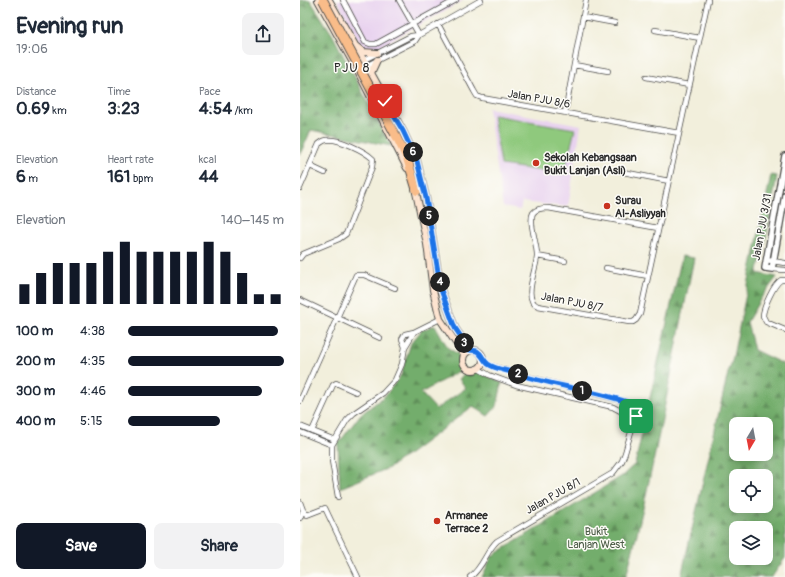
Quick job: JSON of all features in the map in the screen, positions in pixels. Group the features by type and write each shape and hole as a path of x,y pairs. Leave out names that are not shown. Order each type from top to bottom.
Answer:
{"highway":[{"path":"323,0 407,158 417,191"}],"main road":[{"path":"318,0 393,140 417,191 427,244 433,290 440,319 464,355"},
{"path":"329,0 403,131 417,161 426,198 441,290 455,328 470,350 477,351 482,356 482,365 477,368 471,369 466,366 463,361 464,355 470,350"},
{"path":"354,45 364,52 377,53"},
{"path":"371,73 377,60"},
{"path":"427,244 434,243"}],"street":[{"path":"343,0 365,42 370,44 376,44 456,0"},
{"path":"399,0 419,35"},
{"path":"365,63 377,53 411,36 419,35 481,0"},
{"path":"566,113 586,0"},
{"name":"Jalan PJU 8/7","path":"658,228 548,208 536,211 532,216 532,225 537,256 530,298 534,304 538,306 633,322 638,317 669,181 708,0"},
{"path":"583,17 615,23"},
{"name":"Jalan PJU 8/6","path":"438,24 477,96 679,133"},
{"path":"655,30 700,38"},
{"path":"355,68 365,63 377,60 415,41 419,35"},
{"path":"574,65 608,71"},
{"path":"646,78 689,85"},
{"path":"300,188 319,144 327,140 341,141 366,154 372,159 372,167 346,234 339,239 303,254 300,258"},
{"name":"Jalan PJU 3/31","path":"785,156 784,172 765,268 772,269 785,195"},
{"path":"310,166 325,172"},
{"path":"623,172 669,181"},
{"path":"537,256 565,261"},
{"path":"766,260 785,263"},
{"path":"606,268 648,276"},
{"path":"772,269 785,270"},
{"path":"300,401 336,317 356,275 364,275 395,288"},
{"path":"785,280 781,280 776,285 764,310 763,316 766,322 785,330"},
{"path":"300,300 380,338"},
{"path":"338,496 332,461 332,445 347,420 354,412 383,393 395,380 402,364 405,347 402,340 404,334 414,332 440,319"},
{"name":"Jalan PJU 8/1","path":"470,577 479,570 492,546 497,541 613,472 622,461 636,416 636,407 633,404 615,398 524,376 489,365 483,359"},
{"path":"477,368 489,375 516,384 613,408 626,414 632,425"},
{"path":"312,431 333,385 336,383 356,392"},
{"path":"613,408 615,398"},
{"path":"300,426 335,440"},
{"path":"300,432 332,445"},
{"path":"300,502 307,515 324,508 358,577"},
{"path":"300,518 303,510"}],"shaded area":[{"path":"337,0 464,0 375,49 360,44"},
{"name":"Sekolah Kebangsaan Bukit Lanjan (Asli)","path":"488,108 581,125 568,207 522,202 520,210 503,207"}],"green space":[{"path":"300,0 310,0 332,34 391,146 311,130 300,155"},
{"path":"493,115 575,129 564,174 501,165"},
{"path":"771,175 777,176 763,254 757,273 777,277 761,298 747,322 754,350 785,365 785,558 772,577 681,577 732,361"},
{"name":"Bukit Lanjan West","path":"682,256 694,258 654,458 626,577 482,577 492,556 622,476 635,464"},
{"path":"435,325 448,348 461,356 459,363 464,368 421,393 436,409 466,388 459,379 469,371 477,371 502,383 497,406 488,416 473,406 391,467 340,488 338,444 360,415 386,395 401,375 411,343 422,330"}],"place":[{"name":"Sekolah Kebangsaan Bukit Lanjan (Asli)","path":"536,163"},
{"name":"Surau Al-Asliyyah","path":"607,206"},
{"name":"Armanee Terrace 2","path":"437,521"}],"district":[{"name":"PJU 8","path":"352,68"}],"route":[{"path":"385,101 403,131 417,161 426,198 441,290 455,328 465,344 470,350 480,353 489,365 566,387 624,400 636,407 636,416"}]}
